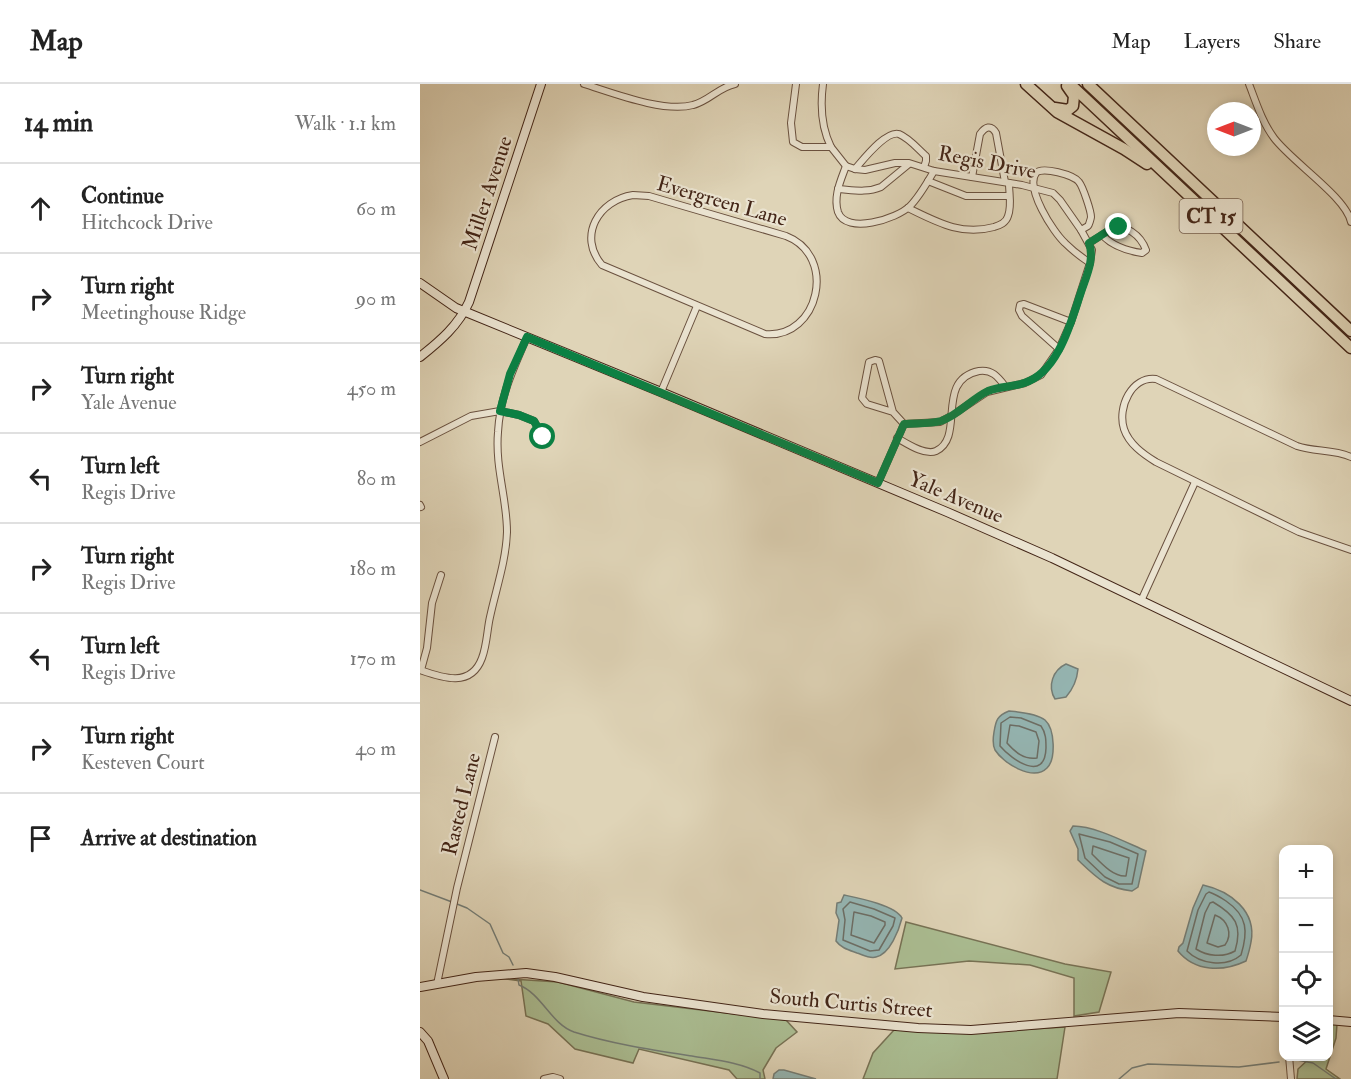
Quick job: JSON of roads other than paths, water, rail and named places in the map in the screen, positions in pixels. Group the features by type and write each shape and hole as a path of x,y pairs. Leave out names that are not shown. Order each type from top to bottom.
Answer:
{"highway":[{"path":"1026,84 1053,108 1133,154 1186,193"},
{"path":"1053,108 1066,110 1073,106 1073,94 1064,84"},
{"name":"CT 15","path":"1070,84 1351,348"},
{"name":"CT 15","path":"1088,84 1351,331"}],"street":[{"name":"Miller Avenue","path":"464,312 541,84"},
{"path":"584,84 659,106 678,108 698,104 725,87 735,84"},
{"path":"796,84 791,123 793,142 802,147 831,147"},
{"path":"823,84 822,119 825,134 831,147 846,166 838,189 839,214 850,222 872,223 885,219 908,208 934,171"},
{"path":"1249,84 1260,114 1273,137 1344,206 1351,222"},
{"path":"908,208 947,227 962,230 983,230 1005,222 1010,206 1009,196 994,128 984,128 980,134 972,177"},
{"path":"855,169 882,140 896,133 926,156 924,167"},
{"name":"Regis Drive","path":"846,166 866,170 895,163 909,163 934,171 1053,193 1081,230 1092,250 1071,322 1059,350 1041,375 1025,383 987,392 940,422 904,424"},
{"path":"838,189 867,191 881,187 909,163"},
{"path":"1081,230 1088,226 1091,218 1079,181 1069,175 1044,170 1036,174 1034,188 1050,227 1090,263"},
{"path":"928,181 966,196 1009,196"},
{"name":"Evergreen Lane","path":"625,196 650,196 792,238 806,249 815,265 817,275 814,296 801,322 781,334 765,334 697,306 602,266 592,252 591,243 594,225 604,208 625,196"},
{"path":"1089,243 1111,229 1119,227 1134,233 1146,249 1142,253 1134,252 1113,245 1103,236"},
{"name":"Yale Avenue","path":"420,283 447,303 464,312 661,392 1041,553 1351,701"},
{"path":"1059,350 1022,316 1019,310 1020,305 1024,304 1071,322"},
{"path":"661,392 697,306"},
{"path":"420,357 452,329 464,312"},
{"path":"441,575 432,603 427,648 421,670 445,679 461,678 474,671 483,657 489,619 503,564 507,532 497,454 500,411 510,374 527,337"},
{"path":"878,483 904,424 893,412 879,361 869,362 862,398 867,404 893,412"},
{"path":"897,438 929,452 936,451 944,445 948,435 952,401 959,382 970,373 983,370 994,373 1005,386"},
{"path":"1351,457 1337,452 1297,446 1163,381 1150,378 1137,382 1129,394 1122,413 1124,429 1129,438 1148,457 1299,532 1351,550"},
{"path":"420,442 471,416 500,411 534,421 543,437"},
{"path":"1141,601 1195,482"},
{"name":"Rasted Lane","path":"437,984 454,903 495,737"},
{"name":"South Curtis Street","path":"420,987 501,974 526,973 555,977 643,997 752,1013 929,1028 981,1029 1179,1013 1279,1017"},
{"path":"1333,1020 1351,1022"},
{"path":"420,1032 428,1041 444,1079"},
{"path":"1289,1061 1291,1079"},
{"path":"544,1079 560,1079"}],"water":[{"path":"1066,664 1078,669 1076,681 1066,697 1055,699 1052,689 1053,679 1058,670"},
{"path":"1009,711 1037,716 1048,724 1052,737 1052,758 1047,768 1041,772 1034,773 1019,769 1011,765 995,750 993,739 996,721"},
{"path":"1073,826 1100,832 1146,851 1138,887 1132,891 1115,887 1102,881 1084,866 1078,860 1078,849 1070,831"},
{"path":"1203,885 1232,897 1246,912 1252,931 1246,961 1228,967 1210,968 1193,963 1178,951 1183,943 1193,908"},
{"path":"844,895 892,909 902,918 893,941 881,955 866,956 845,948 836,941 839,920 836,913 837,903 841,902"},
{"path":"779,1070 816,1079 773,1079 774,1074"}],"waterway":[{"path":"420,890 452,902"},
{"path":"457,904 490,924 503,953 509,957 513,965"},
{"path":"518,979 519,985 534,995 559,1023 574,1032 633,1046 735,1064 760,1073 760,1079"},
{"path":"1302,1061 1313,1063 1336,1079"},
{"path":"1119,1079 1132,1068 1148,1064 1239,1067 1279,1062"}]}
